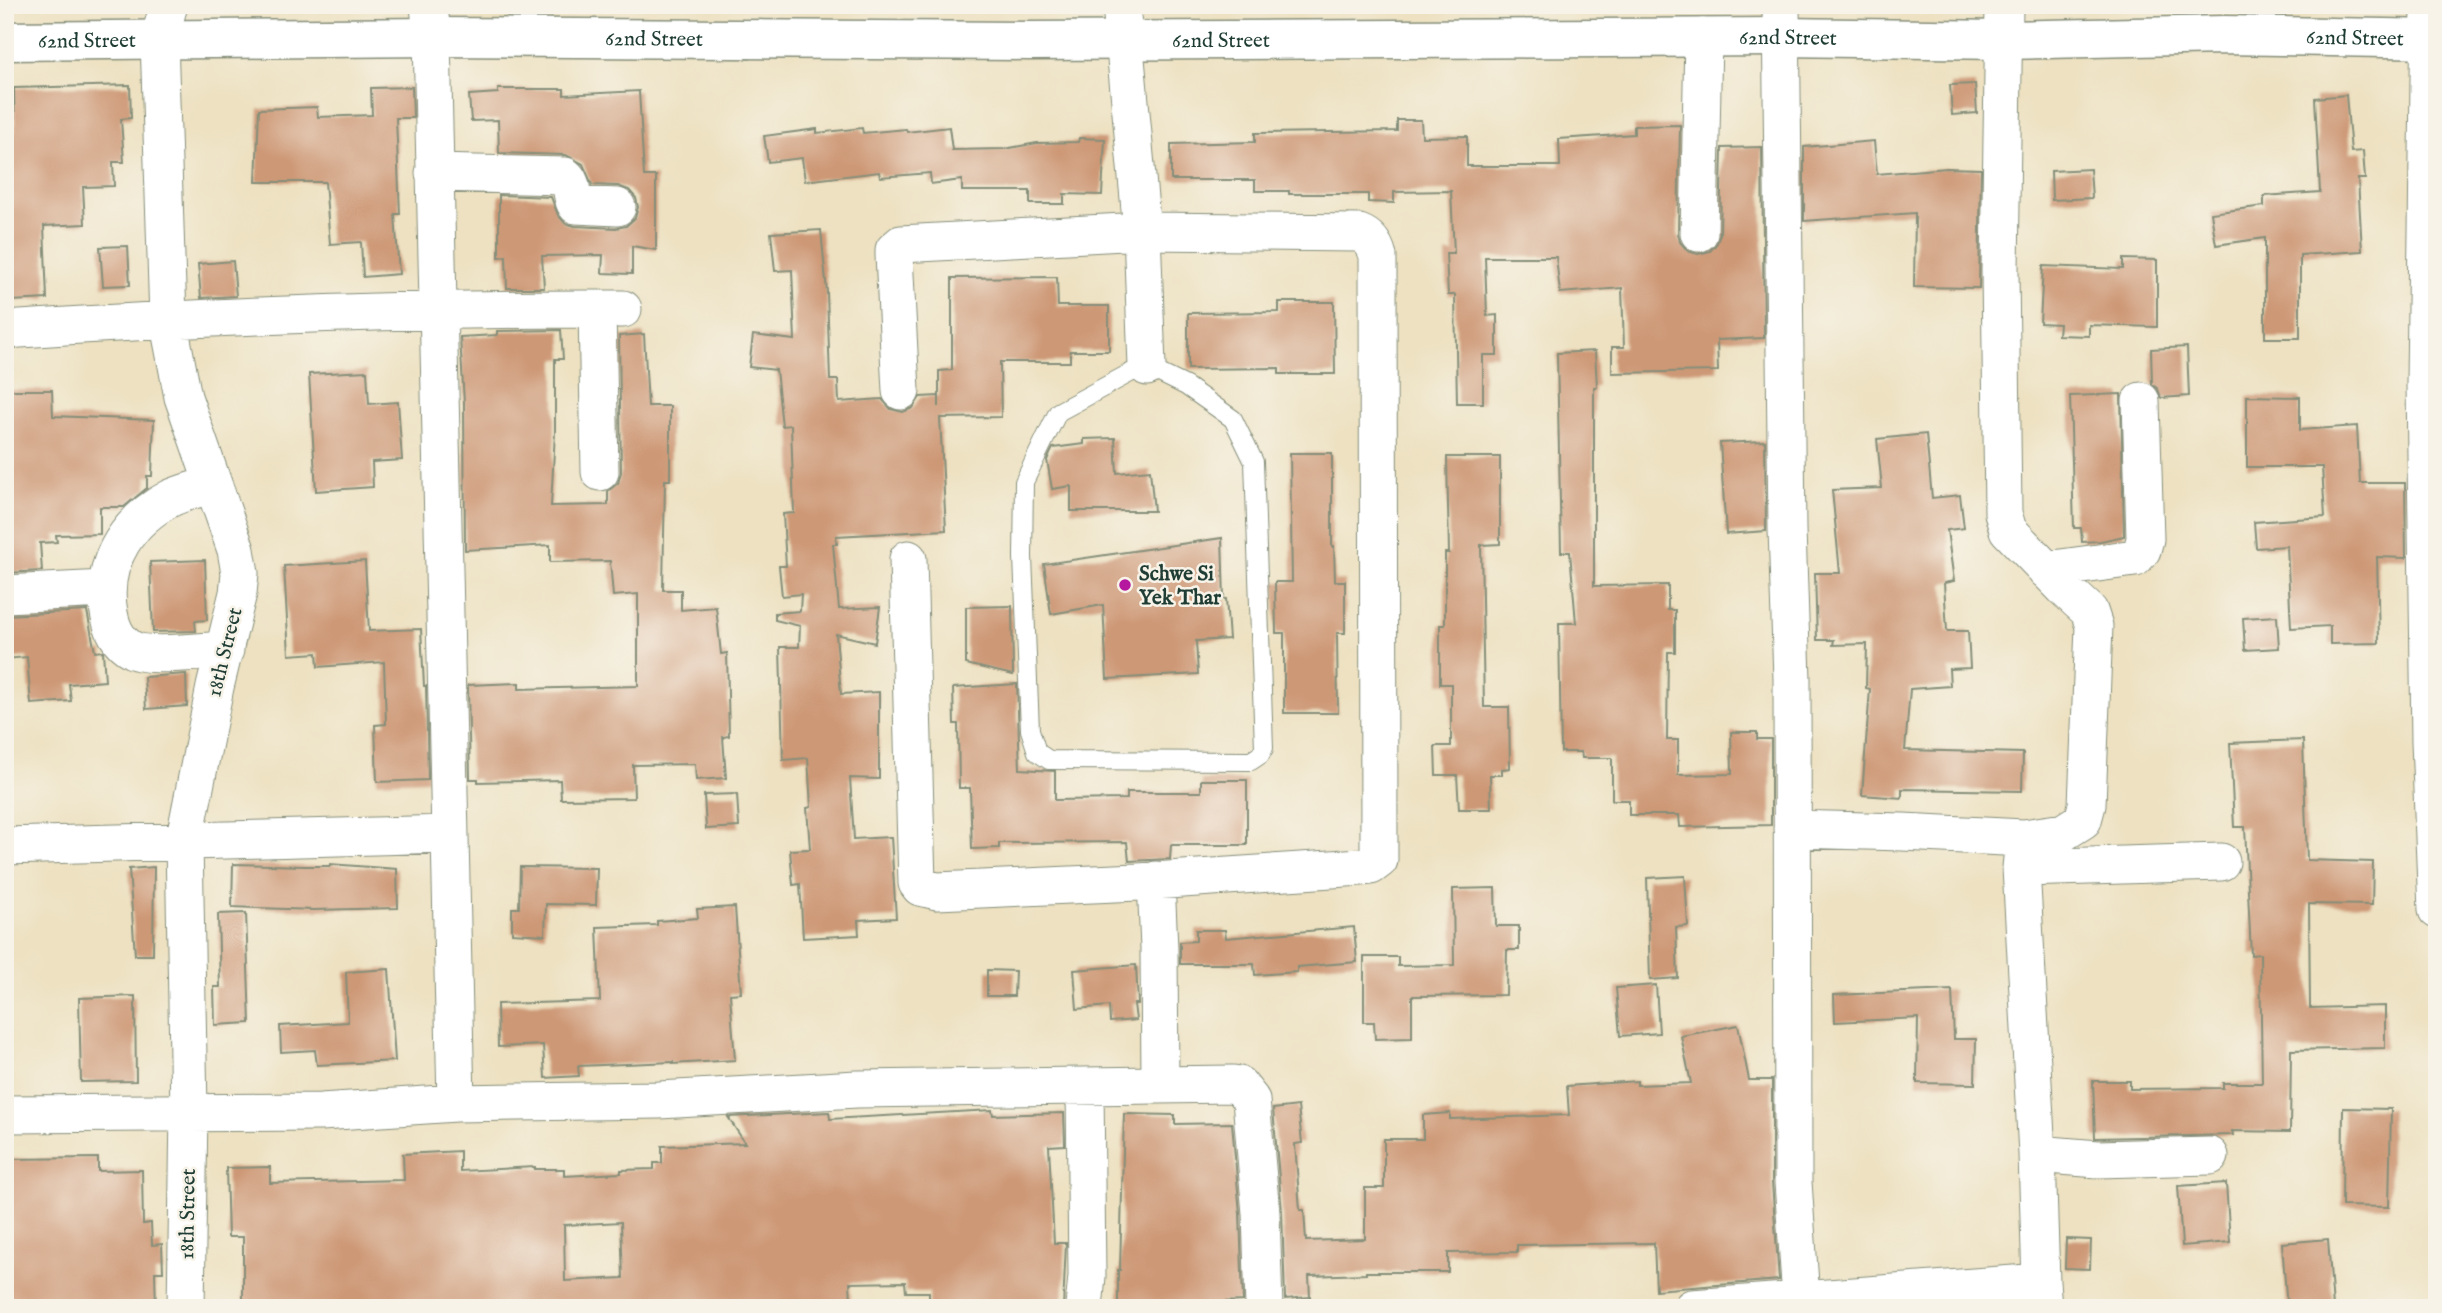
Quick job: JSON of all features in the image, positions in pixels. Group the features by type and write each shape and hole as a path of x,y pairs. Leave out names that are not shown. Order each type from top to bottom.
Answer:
{"main road":[{"name":"62nd Street","path":"5,41 164,22 1123,23 1703,37 1781,21 2004,23 2224,35 2432,28"}],"street":[{"path":"430,21 456,1102"},
{"path":"1781,21 1787,529 1792,679 1793,1182 1801,1298"},
{"name":"18th Street","path":"164,22 168,319 183,397 236,550 240,573 238,593 215,687 184,842 189,1111 186,1308"},
{"path":"1123,23 1142,232 1147,367"},
{"path":"2004,23 2000,270 2003,513 2008,530 2089,611 2094,626 2087,805 2083,820 2022,853"},
{"path":"2432,28 2425,384 2430,741 2437,910"},
{"path":"1699,233 1703,37"},
{"path":"434,173 565,176 570,180 576,205 617,207"},
{"path":"901,391 894,255 897,246 901,244 1142,232 1359,233 1368,237 1378,256 1379,860 1371,866 1361,867 1156,880 937,891 920,887 917,883 908,559"},
{"path":"5,330 168,319 438,310 610,309 600,472"},
{"path":"2046,570 2135,558 2142,550 2145,514 2141,401"},
{"path":"212,484 171,498 138,521 124,535 113,556 105,589 110,625 134,650 172,653 225,650"},
{"path":"5,594 105,589"},
{"path":"1792,829 1903,832 2022,853 2221,862"},
{"path":"5,846 449,835"},
{"path":"1692,1308 1801,1298 2042,1295 2022,853"},
{"path":"1156,880 1160,1083"},
{"path":"5,1114 321,1112 456,1102 659,1100 857,1089 1160,1083 1240,1085 1251,1100 1261,1213 1264,1308"},
{"path":"1084,1308 1087,1276 1085,1086"},
{"path":"2037,1154 2098,1159 2210,1156"}],"lane":[{"path":"1147,367 1186,386 1233,419 1255,462 1264,748 1260,755 1251,761 1049,760 1037,752 1030,730 1023,557 1024,482 1058,412 1130,373 1147,367"}],"building":[{"path":"1975,84 1977,113 1952,115 1950,85"},
{"path":"130,85 131,118 121,119 124,162 113,162 114,186 83,187 85,224 44,226 47,299 11,301 11,298 5,298 5,132 15,132 14,88"},
{"path":"412,87 413,118 396,118 400,214 395,214 399,274 363,277 361,242 330,244 325,182 256,182 259,109 317,107 318,117 372,115 371,88"},
{"path":"498,89 564,89 564,95 639,91 644,176 656,176 656,250 632,246 632,274 602,273 603,255 542,256 544,288 507,288 506,256 499,257 499,195 551,197 558,215 565,223 575,226 626,226 635,218 638,207 636,198 629,190 618,186 592,185 583,164 566,155 499,153 498,120 471,121 469,95 498,93"},
{"path":"2346,95 2351,152 2363,151 2365,179 2358,179 2362,251 2300,255 2300,338 2265,338 2265,238 2216,245 2211,213 2264,206 2264,196 2320,192 2315,98"},
{"path":"1397,120 1421,120 1422,137 1467,136 1467,166 1560,166 1559,139 1634,134 1634,126 1680,125 1678,233 1680,242 1688,251 1698,254 1710,251 1720,234 1722,148 1762,147 1764,338 1717,340 1718,371 1612,373 1612,347 1624,347 1622,288 1560,293 1556,257 1485,257 1487,316 1497,315 1497,355 1483,355 1483,403 1457,403 1455,295 1448,295 1446,253 1454,253 1451,191 1394,192 1394,203 1368,202 1368,194 1255,191 1255,180 1171,180 1171,144 1255,142 1255,133 1397,131"},
{"path":"949,127 952,150 1004,149 1037,143 1078,142 1079,138 1105,139 1102,195 1064,194 1064,204 1030,204 1030,191 962,191 962,180 931,184 930,173 880,177 879,172 805,181 802,158 768,162 764,136 817,129 817,133 862,128 863,133"},
{"path":"1874,141 1877,174 1947,168 1981,169 1979,288 1914,287 1915,213 1804,221 1804,147"},
{"path":"2090,169 2092,198 2052,200 2051,171"},
{"path":"821,230 827,292 830,380 838,380 839,402 882,399 891,409 903,412 913,408 920,397 939,396 939,371 952,370 952,278 1057,277 1058,306 1109,306 1109,351 1070,351 1070,362 1000,362 1001,417 940,418 946,530 836,536 837,544 833,544 839,609 880,607 875,643 836,634 841,694 879,692 879,779 850,778 854,839 891,837 896,918 858,920 859,935 803,938 800,884 793,885 790,850 810,849 808,758 783,760 780,647 799,647 800,626 775,620 775,613 800,611 801,594 782,596 779,566 786,566 783,514 794,513 791,425 782,426 776,370 749,367 753,335 795,340 792,270 775,271 771,233"},
{"path":"128,246 130,285 103,286 100,247"},
{"path":"2123,259 2157,260 2157,327 2089,325 2089,336 2058,335 2059,324 2040,323 2043,266 2123,269"},
{"path":"233,261 236,296 201,298 198,264"},
{"path":"1279,302 1334,302 1335,374 1279,374 1279,368 1188,369 1188,313 1279,312"},
{"path":"561,330 563,359 555,359 551,506 608,505 608,491 618,483 621,472 619,336 644,334 648,406 670,406 670,480 665,480 663,590 681,590 681,610 716,607 721,654 727,653 729,736 723,737 726,778 696,780 695,764 633,765 634,798 561,799 560,780 478,782 478,779 470,779 468,685 519,683 519,689 638,686 638,594 613,596 610,561 550,562 550,545 465,550 464,402 460,337 497,335 497,331"},
{"path":"2187,347 2189,396 2161,398 2158,389 2152,384 2151,349"},
{"path":"1595,351 1597,387 1594,387 1594,586 1668,585 1668,610 1675,610 1675,652 1668,652 1667,740 1678,740 1678,775 1732,774 1731,732 1757,732 1757,739 1771,739 1771,825 1680,827 1679,815 1629,815 1629,800 1612,800 1612,758 1582,758 1581,752 1561,752 1559,623 1576,623 1570,552 1561,552 1557,353"},
{"path":"367,371 369,404 398,402 402,460 372,462 373,487 316,491 309,374"},
{"path":"7,390 52,390 53,416 154,420 152,476 147,476 147,488 124,507 100,507 100,534 56,535 57,542 40,543 42,571 5,573"},
{"path":"2121,394 2124,536 2082,542 2081,528 2074,528 2070,396"},
{"path":"2247,396 2300,397 2300,430 2357,426 2360,483 2405,483 2406,558 2377,557 2379,643 2330,644 2330,626 2291,628 2287,546 2256,548 2254,522 2325,517 2322,467 2247,467"},
{"path":"1926,434 1932,498 1960,495 1964,528 1947,530 1954,581 1944,583 1947,631 1968,631 1970,668 1949,669 1950,686 1910,689 1905,750 2023,753 2022,791 1902,789 1902,798 1862,795 1870,689 1866,688 1867,644 1833,645 1834,640 1817,640 1815,573 1840,573 1832,490 1882,488 1877,439"},
{"path":"1115,438 1117,473 1150,470 1154,511 1071,511 1071,486 1052,489 1047,460 1053,448 1084,444 1084,439"},
{"path":"1765,441 1766,531 1726,534 1720,443"},
{"path":"1290,453 1332,453 1332,546 1335,581 1345,581 1345,633 1337,633 1338,713 1284,713 1284,633 1276,633 1275,582 1292,582"},
{"path":"1447,457 1500,457 1500,544 1481,545 1484,707 1509,707 1510,768 1502,769 1502,775 1490,775 1491,809 1459,809 1457,775 1436,775 1435,746 1451,746 1451,684 1440,684 1440,625 1445,625 1445,553 1449,553"},
{"path":"1222,538 1224,599 1229,639 1196,641 1198,674 1107,679 1103,605 1051,614 1044,564"},
{"path":"205,560 207,620 195,621 196,631 153,632 150,562"},
{"path":"365,561 369,631 421,629 426,686 428,780 377,782 375,725 386,724 384,662 318,667 317,653 289,655 284,566"},
{"path":"1012,606 1013,675 966,664 966,607"},
{"path":"87,611 95,652 103,651 105,681 69,684 71,701 31,704 27,657 5,659 5,615"},
{"path":"2277,616 2279,648 2245,650 2243,618"},
{"path":"186,674 187,706 146,709 144,677"},
{"path":"1017,684 1020,769 1055,771 1055,800 1127,799 1127,792 1201,792 1201,780 1247,780 1247,845 1171,845 1170,859 1129,861 1127,842 999,843 999,848 972,849 970,788 959,788 958,724 954,724 953,688"},
{"path":"2303,740 2307,860 2373,862 2372,905 2309,904 2310,1008 2385,1006 2385,1048 2291,1050 2290,1132 2232,1131 2233,1135 2095,1138 2093,1081 2130,1081 2130,1089 2223,1088 2223,1083 2262,1083 2260,954 2251,955 2245,827 2234,827 2230,743"},
{"path":"737,794 739,827 706,829 704,795"},
{"path":"233,864 330,864 397,869 398,908 313,910 232,907"},
{"path":"154,867 153,955 135,955 129,869"},
{"path":"520,867 597,868 596,905 546,904 545,935 512,933 512,908 519,908"},
{"path":"1685,876 1688,926 1676,927 1678,978 1650,980 1647,878"},
{"path":"1495,888 1496,926 1519,926 1519,950 1507,950 1506,995 1412,996 1412,1038 1375,1039 1374,1022 1364,1022 1364,957 1398,957 1398,966 1454,965 1453,889"},
{"path":"735,907 741,993 730,994 735,1060 578,1066 579,1076 545,1078 543,1045 498,1047 497,1004 600,1001 597,927 657,925 657,921 698,918 697,909"},
{"path":"246,913 250,1023 215,1025 214,987 220,987 218,914"},
{"path":"1354,927 1357,962 1297,967 1297,972 1255,975 1254,964 1180,964 1180,942 1196,941 1196,930 1225,930 1226,938"},
{"path":"1136,965 1136,1020 1110,1022 1109,1006 1077,1009 1074,970"},
{"path":"389,969 395,1061 317,1065 315,1050 281,1052 280,1026 348,1022 346,972"},
{"path":"987,970 1015,971 1014,996 987,996"},
{"path":"1656,985 1659,1033 1620,1036 1616,988"},
{"path":"1952,990 1954,1039 1976,1039 1975,1084 1917,1083 1918,1018 1835,1022 1834,995"},
{"path":"135,996 136,1081 81,1082 79,998"},
{"path":"1738,1025 1749,1080 1772,1080 1772,1182 1779,1280 1656,1290 1654,1243 1517,1245 1517,1252 1448,1253 1448,1272 1366,1272 1309,1276 1310,1297 1285,1299 1282,1212 1273,1109 1298,1106 1302,1143 1295,1144 1300,1210 1304,1210 1306,1241 1365,1239 1365,1188 1384,1188 1384,1139 1423,1139 1423,1115 1450,1113 1450,1119 1569,1115 1567,1086 1637,1081 1637,1085 1691,1083 1681,1036"},
{"path":"2343,1108 2391,1109 2389,1207 2342,1206"},
{"path":"992,1110 993,1115 1064,1113 1065,1145 1049,1146 1054,1243 1066,1243 1063,1308 929,1308 929,1292 906,1292 905,1282 850,1283 851,1301 806,1302 806,1308 243,1308 243,1237 228,1237 226,1168 270,1167 270,1183 404,1180 403,1154 460,1151 460,1171 535,1167 564,1169 564,1176 621,1173 621,1170 654,1169 654,1163 662,1163 662,1146 745,1143 728,1117 829,1112 830,1119","holes":["621,1222 623,1278 565,1281 564,1225"]},
{"path":"1124,1114 1175,1115 1175,1124 1232,1123 1240,1214 1243,1301 1223,1302 1223,1308 1118,1308"},
{"path":"98,1158 98,1171 142,1170 143,1224 151,1223 152,1245 162,1244 163,1272 155,1272 156,1308 5,1308 5,1159"},
{"path":"2226,1183 2230,1242 2182,1246 2178,1186"},
{"path":"2066,1239 2091,1240 2090,1269 2065,1268"},
{"path":"2328,1239 2333,1308 2287,1308 2282,1243"}],"place":[{"name":"Schwe Si Yek Thar","path":"1125,585"}]}
